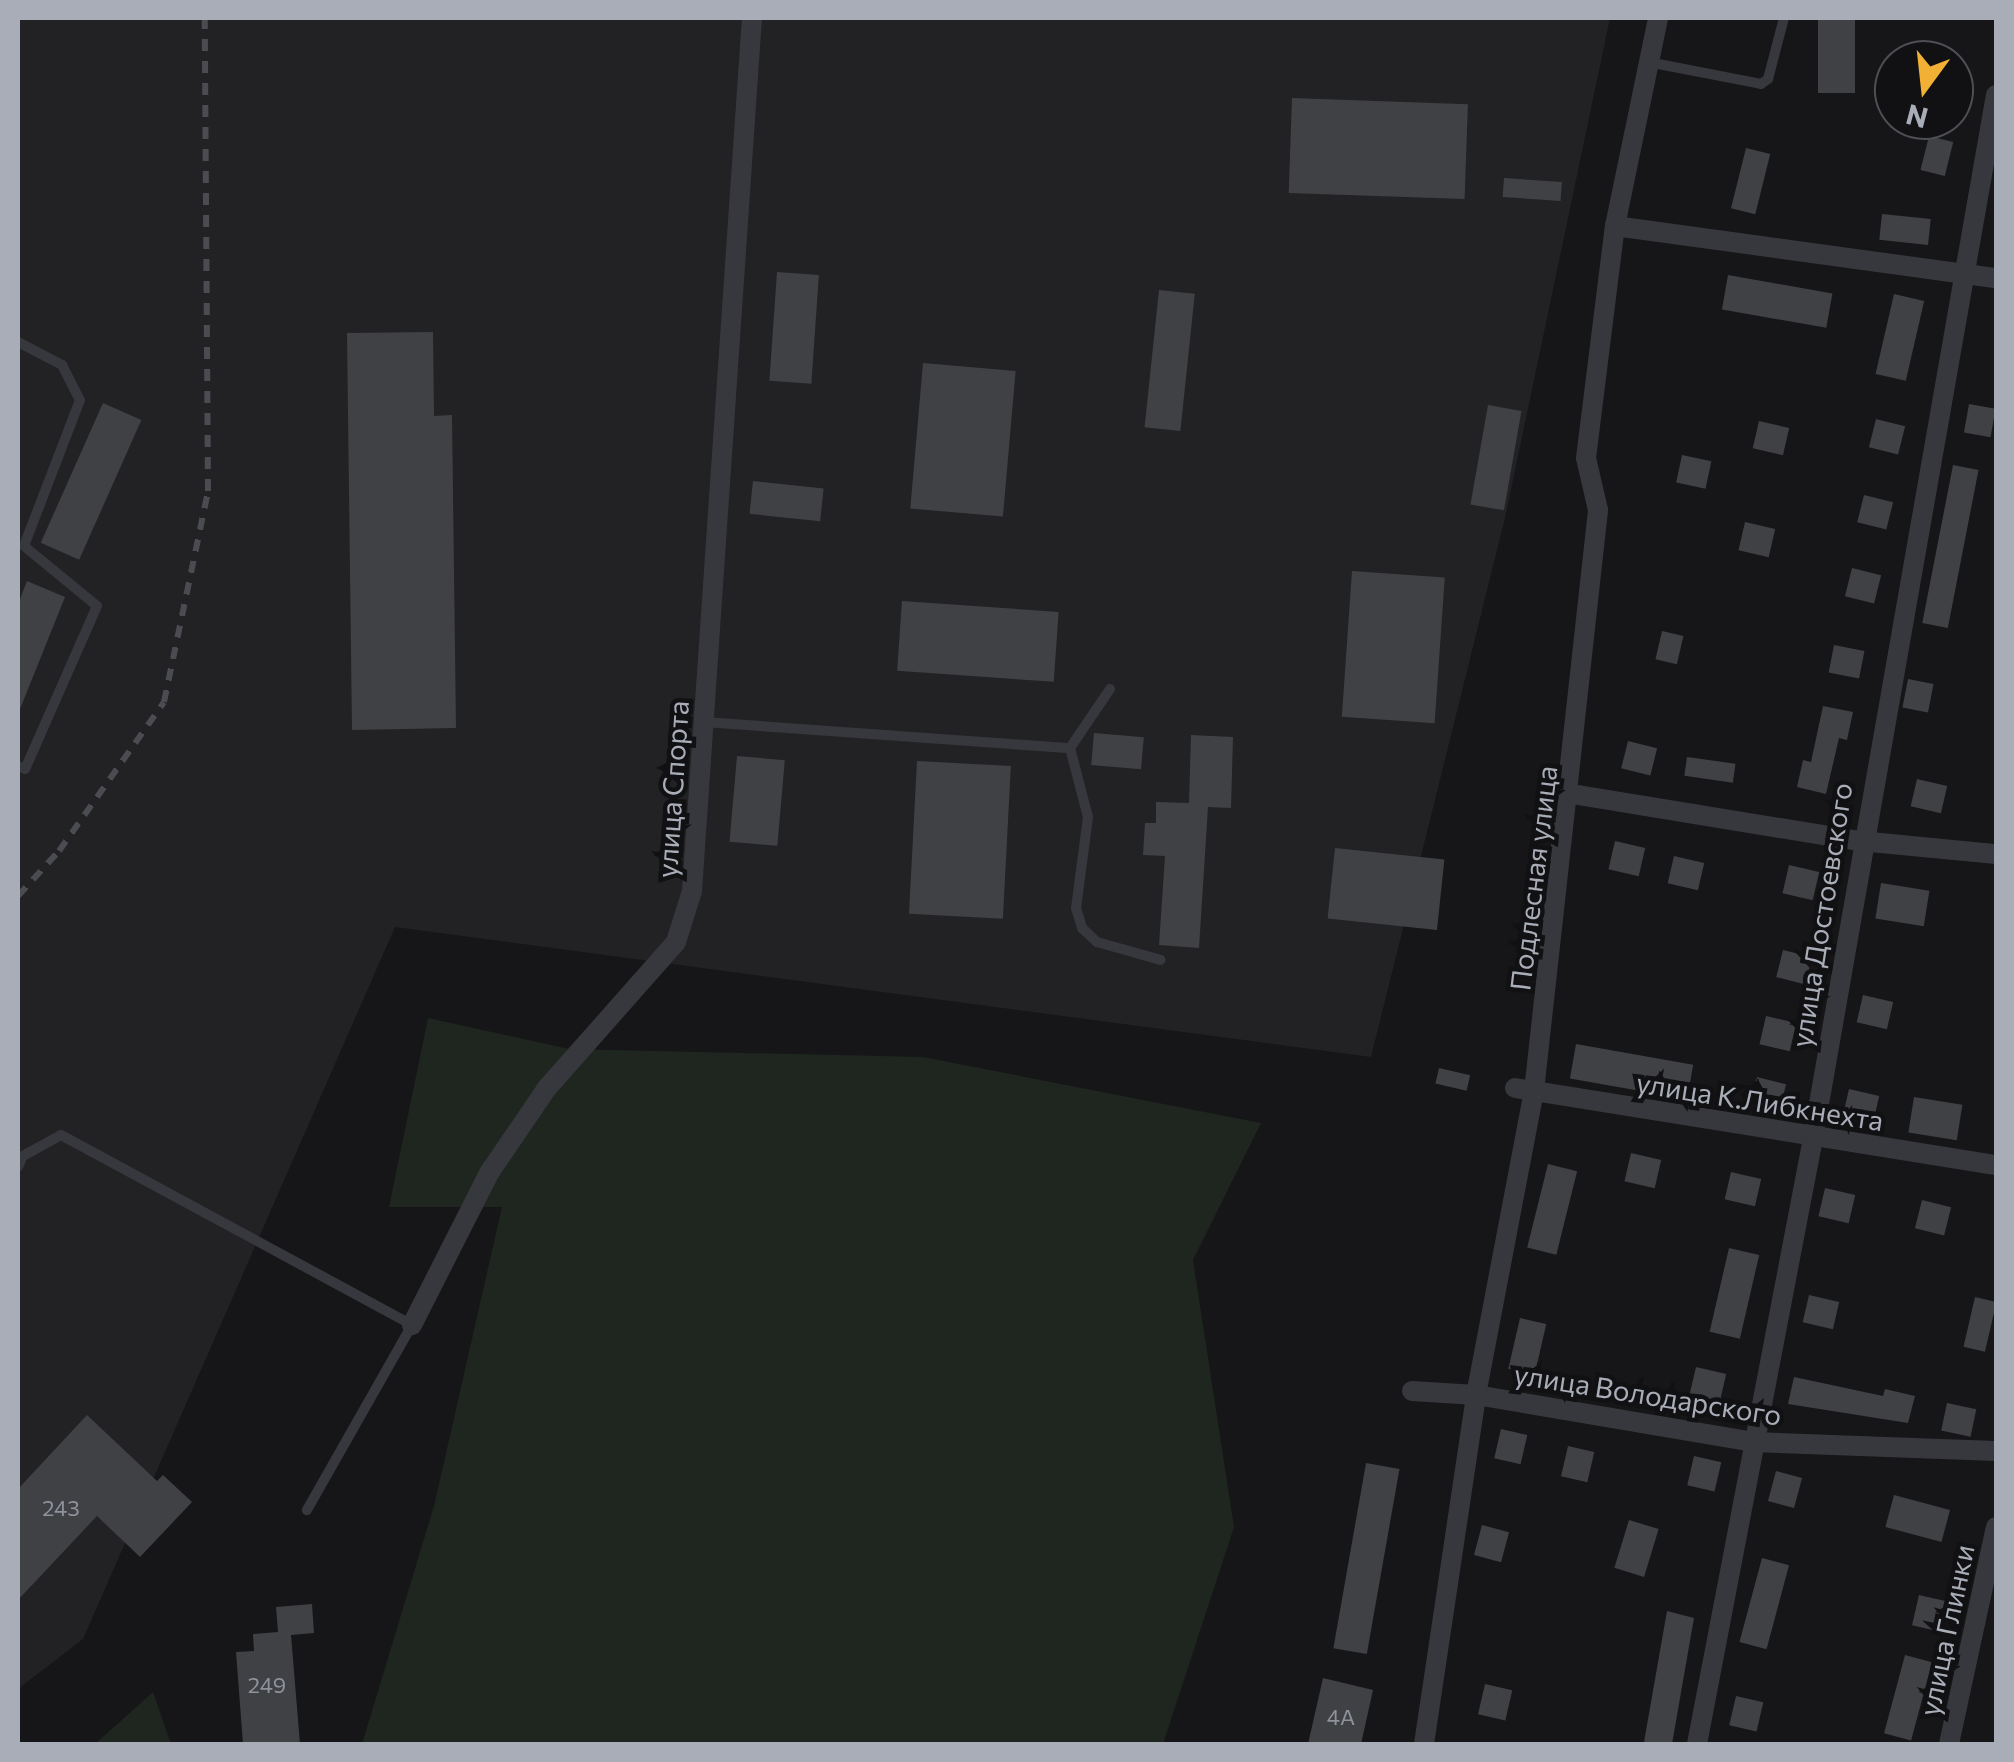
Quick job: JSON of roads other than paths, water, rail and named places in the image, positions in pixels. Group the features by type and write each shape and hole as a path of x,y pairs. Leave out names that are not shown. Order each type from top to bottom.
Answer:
{"street":[{"name":"улица Спорта","path":"412,1325 489,1173 547,1088 676,942 692,891 752,18"},
{"name":"Подлесная улица","path":"1424,1744 1572,794 1598,510 1586,458 1615,226 1658,18"},
{"name":"улица Достоевского","path":"1697,1744 1813,1138 1860,842 1996,95"},
{"path":"1615,226 1996,278"},
{"path":"1572,794 1860,842 1996,854"},
{"name":"улица К.Либкнехта","path":"1525,1089 1996,1165"},
{"name":"улица Володарского","path":"1412,1391 1476,1395 1753,1442 1996,1450"},
{"name":"улица Глинки","path":"1948,1744 1996,1526"}],"lane":[{"path":"1647,62 1761,84 1768,79 1784,18"},
{"path":"18,342 62,365 80,400 21,547 97,606 25,769 18,766"},
{"path":"1110,690 1070,748 1088,817 1076,908 1082,928 1098,942 1161,960"},
{"path":"704,722 1070,748"},
{"path":"18,1167 22,1156 61,1135 412,1325"},
{"name":"улица Спорта","path":"307,1510 412,1325"}],"railway":[{"path":"18,896 59,851 164,702 208,491 205,18"}]}
